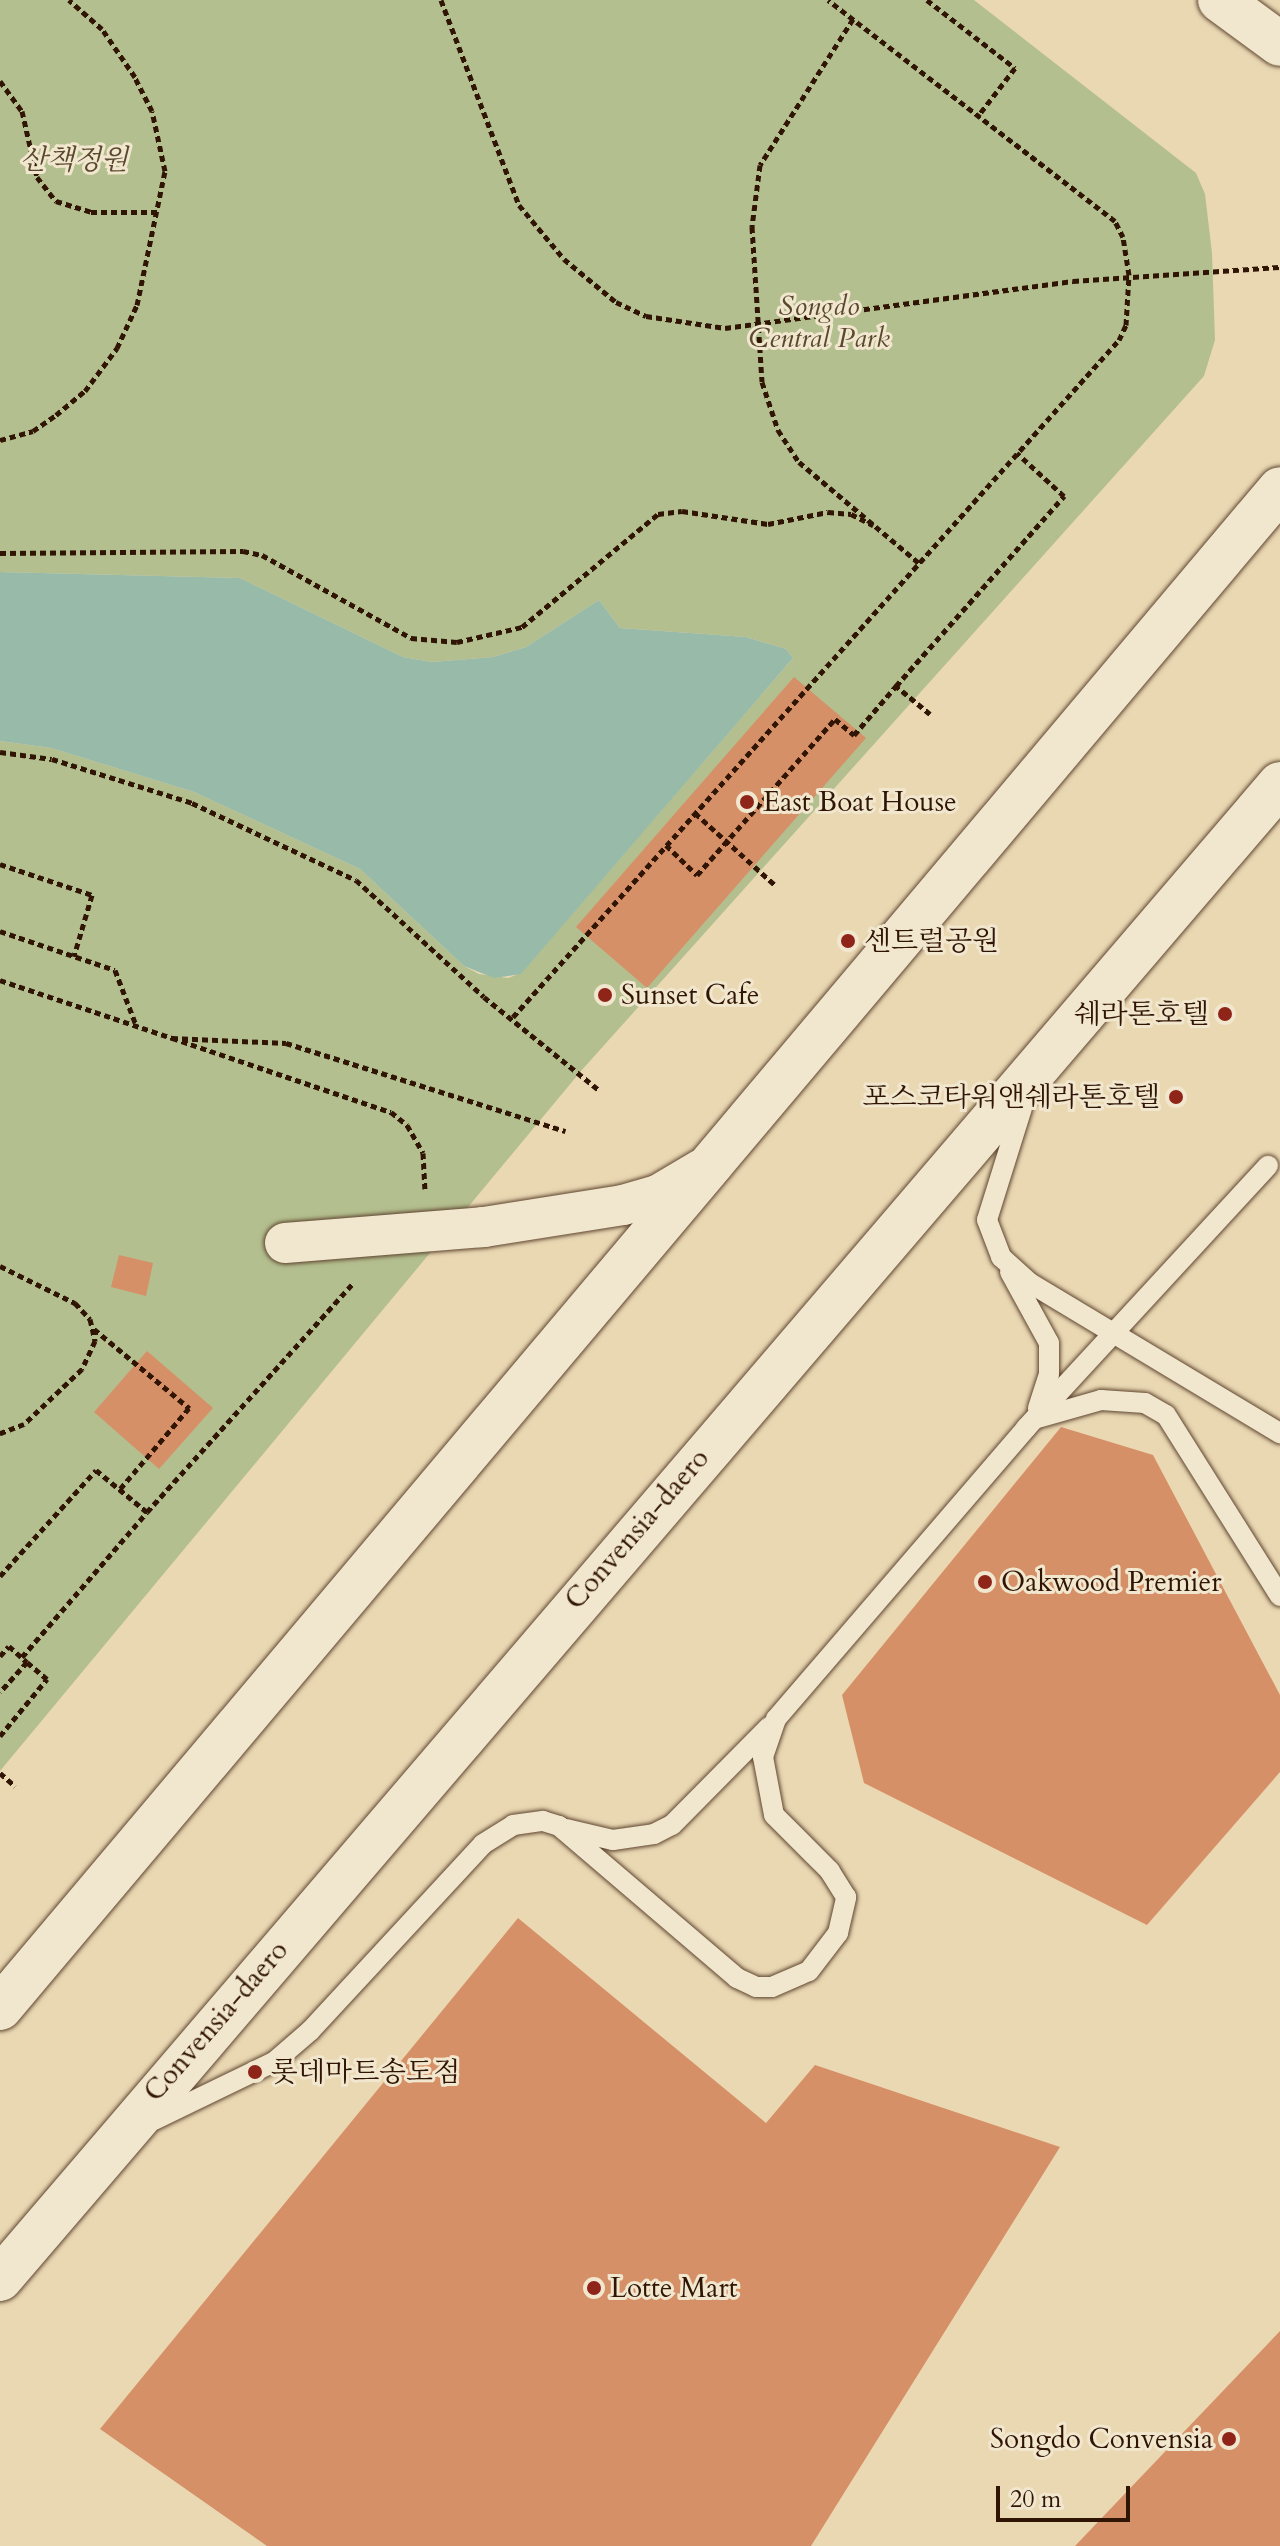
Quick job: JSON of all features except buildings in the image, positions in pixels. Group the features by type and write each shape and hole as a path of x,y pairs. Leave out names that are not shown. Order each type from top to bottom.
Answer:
{"main road":[{"path":"1220,0 1280,44"},
{"path":"0,2008 1280,489"},
{"name":"Convensia-daero","path":"0,2279 77,2183 1280,784"}],"street":[{"path":"285,1243 484,1227 623,1205 658,1195 715,1160"}],"lane":[{"path":"1026,1428 1045,1394 1049,1343 1001,1257 987,1220 1010,1136 1031,1088 1081,1014"},
{"path":"77,2183 152,2121 274,2062 310,2031 499,1830 529,1822 613,1840 654,1834 686,1813 776,1719 1112,1332 1276,1159"},
{"path":"1001,1257 1030,1283 1280,1433"},
{"path":"1026,1428 1040,1416 1101,1400 1145,1403 1166,1415 1280,1596"},
{"path":"559,1826 737,1978 756,1987 789,1983 826,1953 845,1914 846,1897 830,1871 774,1815 763,1757 776,1719"}],"path":[{"path":"0,440 33,431 56,415 109,360 137,305 165,171 152,111 102,29 69,0"},
{"path":"441,0 459,35 510,188 540,234 616,302 646,316 725,328 1129,275 1280,267"},
{"path":"513,1017 1119,340 1130,311 1129,275 1115,221 828,0"},
{"path":"927,0 1015,68 978,116"},
{"path":"853,19 760,165 752,227 756,325 766,396 788,447 919,563"},
{"path":"0,81 22,111 37,177 56,201 91,212 157,212"},
{"path":"666,845 697,875 835,719 854,735 1064,496 1017,453"},
{"path":"0,553 243,551 262,555 411,638 457,642 522,627 658,514 682,511 768,524 828,512 851,514 873,525"},
{"path":"896,686 930,714"},
{"path":"0,752 52,759 192,803 356,880 600,1091"},
{"path":"695,813 776,886"},
{"path":"0,864 92,895 74,956"},
{"path":"0,931 115,970 136,1025"},
{"path":"0,980 172,1038 286,1043 565,1131"},
{"path":"0,1266 75,1303 94,1329 189,1408 120,1489"},
{"path":"0,1433 24,1424 82,1369 94,1329"},
{"path":"0,1576 96,1470"},
{"path":"0,1692 147,1512"},
{"path":"0,1656 9,1646 47,1679 0,1736"},
{"path":"0,1773 15,1786"}],"green space":[{"name":"Songdo Central Park","path":"0,0 974,0 1196,173 1205,194 1212,253 1215,340 1204,376 581,1071 0,1771 0,741 51,748 194,792 360,869 464,966 479,974 508,978 521,973 793,658 786,649 746,637 620,628 599,600 526,647 493,657 432,662 403,657 240,578 0,572"}],"shaded area":[{"path":"0,572 240,578 403,657 432,662 493,657 526,647 599,600 620,628 746,637 786,649 793,658 521,974 494,978 464,966 360,869 194,792 51,748 0,741"}],"place":[{"name":"East Boat House","path":"747,802"},
{"name":"센트럴공원","path":"848,941"},
{"name":"Sunset Cafe","path":"605,995"},
{"name":"쉐라톤호텔","path":"1225,1014"},
{"name":"포스코타워앤쉐라톤호텔","path":"1176,1097"},
{"name":"Oakwood Premier","path":"985,1582"},
{"name":"롯데마트송도점","path":"255,2072"},
{"name":"Lotte Mart","path":"594,2288"},
{"name":"Songdo Convensia","path":"1229,2439"}],"park label":[{"name":"산책정원","path":"74,160"}]}
